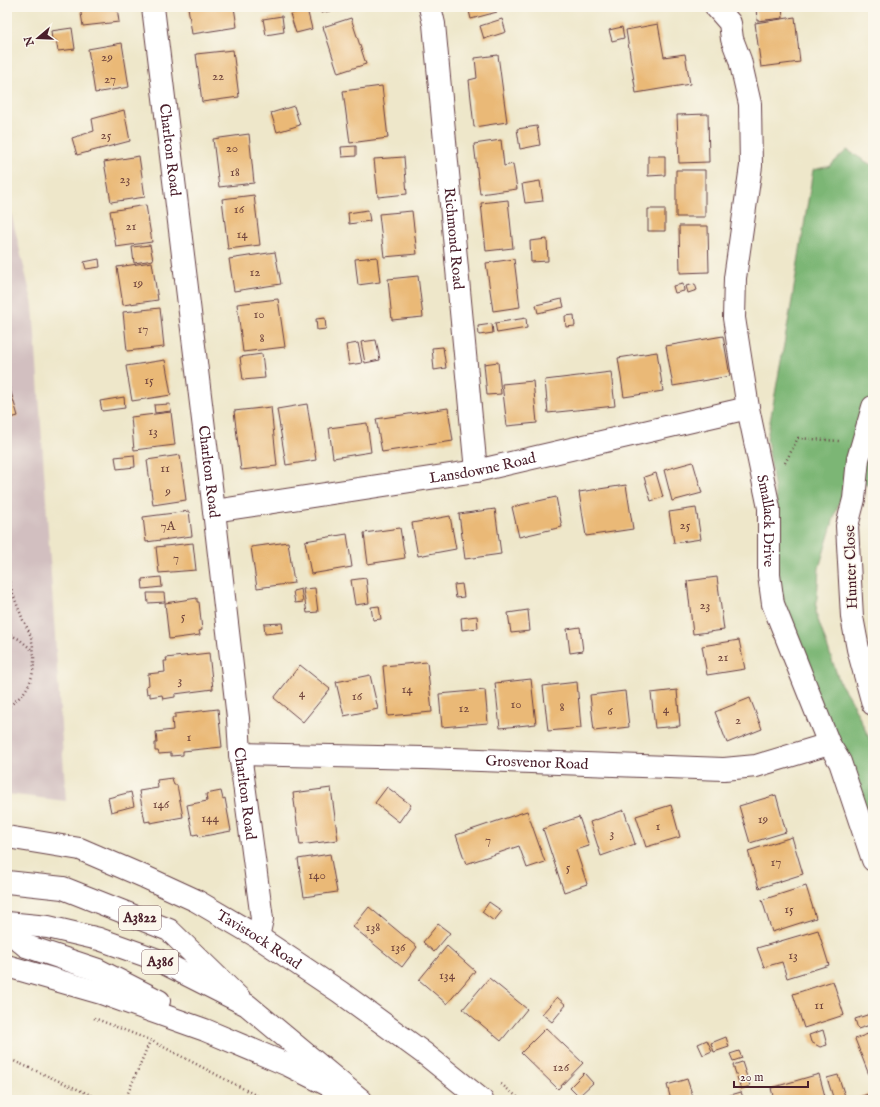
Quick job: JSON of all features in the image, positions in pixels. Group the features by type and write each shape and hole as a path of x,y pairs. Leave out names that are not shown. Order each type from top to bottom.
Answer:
{"main road":[{"name":"Charlton Road","path":"153,7 214,511 238,718 240,754 262,918 258,937"},
{"name":"Richmond Road","path":"430,7 434,24 476,472"},
{"name":"Smallack Drive","path":"716,7 730,23 732,39 740,60 750,104 751,166 735,278 734,318 748,408 769,508 769,575 773,604 830,744 840,762 873,860"},
{"name":"Hunter Close","path":"873,407 858,459 854,499 847,526 852,617 858,649 873,704"},
{"name":"Lansdowne Road","path":"214,511 476,472 748,408"},
{"name":"Grosvenor Road","path":"240,754 424,758 724,769 756,766 830,744"},
{"name":"Tavistock Road","path":"7,837 80,849 195,900 258,937 346,997 425,1054 482,1100"},
{"name":"A3822","path":"7,882 63,888 169,930 247,1005"},
{"name":"A386","path":"7,923 48,927 99,939 158,960 247,1005 360,1100"},
{"path":"7,930 26,946 98,970 165,1004 205,1030"},
{"path":"7,966 102,993 205,1030 288,1065 360,1100"}],"path":[{"path":"798,438 839,441 858,459"},
{"path":"7,570 14,595 30,636 33,658 32,678 24,693 7,707"},
{"path":"7,633 20,639 32,650"},
{"path":"93,1018 150,1041 265,1100"},
{"path":"125,1100 150,1041"},
{"path":"7,1058 102,1100"}],"shaded area":[{"path":"7,196 33,305 66,801 7,794"}],"green space":[{"path":"847,150 873,166 873,485 848,484 837,508 819,568 816,614 840,683 851,700 873,746 873,837 784,622 777,567 776,498 767,438 791,306 813,170 830,166"}],"building":[{"path":"80,7 117,7 119,22 83,26"},
{"path":"188,7 234,7 237,27 192,34"},
{"path":"319,7 343,7 343,8 321,13"},
{"path":"468,7 495,7 497,12 471,19"},
{"path":"756,7 782,7 783,18 757,21"},
{"path":"307,9 312,29 296,33 290,14"},
{"path":"282,16 284,32 266,35 263,19"},
{"path":"795,17 800,62 761,67 755,23"},
{"path":"351,18 366,64 338,73 323,27"},
{"path":"502,19 506,32 484,39 480,26"},
{"path":"658,24 664,57 685,54 690,84 636,93 626,30"},
{"path":"622,27 624,38 612,41 609,30"},
{"path":"72,28 75,49 58,51 56,40 52,40 51,31"},
{"path":"122,43 129,87 95,93 88,49"},
{"path":"233,50 239,97 202,102 196,54"},
{"path":"498,55 507,122 474,127 469,80 477,78 475,58"},
{"path":"382,86 388,138 350,143 343,91"},
{"path":"294,106 300,125 277,132 271,113"},
{"path":"124,110 130,141 77,155 72,138 94,131 92,119"},
{"path":"708,114 709,162 679,163 677,115"},
{"path":"537,126 540,145 520,149 517,129"},
{"path":"249,134 254,183 219,187 213,139"},
{"path":"501,140 504,166 513,164 517,189 480,194 474,144"},
{"path":"356,146 356,156 342,157 341,147"},
{"path":"139,156 145,197 111,202 104,162"},
{"path":"648,156 665,156 665,175 648,176"},
{"path":"404,157 407,194 378,197 374,159"},
{"path":"676,170 705,170 705,217 676,217"},
{"path":"540,181 543,201 525,203 522,184"},
{"path":"254,195 260,245 228,249 222,199"},
{"path":"508,200 513,248 486,251 481,203"},
{"path":"146,205 152,242 116,247 110,211"},
{"path":"648,209 665,209 665,231 648,231"},
{"path":"368,210 370,221 349,224 348,213"},
{"path":"412,211 417,254 384,257 379,214"},
{"path":"679,226 708,226 709,272 680,273"},
{"path":"547,239 548,261 531,262 530,241"},
{"path":"150,245 153,260 134,263 132,247"},
{"path":"275,252 281,284 234,291 229,259"},
{"path":"377,257 380,282 358,285 355,259"},
{"path":"99,259 100,267 86,269 84,262"},
{"path":"514,259 520,307 493,311 486,263"},
{"path":"152,262 158,300 123,305 117,267"},
{"path":"418,276 423,317 392,320 388,279"},
{"path":"683,284 684,291 675,293 673,286"},
{"path":"695,284 697,290 688,293 686,286"},
{"path":"278,299 285,347 243,352 237,304"},
{"path":"562,299 564,307 538,313 536,305"},
{"path":"160,308 164,347 127,351 123,312"},
{"path":"574,315 575,326 566,327 565,316"},
{"path":"325,318 326,329 317,330 316,319"},
{"path":"526,318 527,328 497,333 495,323"},
{"path":"492,324 493,333 479,335 478,326"},
{"path":"723,336 730,376 673,386 666,346"},
{"path":"376,340 380,360 365,363 361,342"},
{"path":"358,343 362,363 349,365 346,345"},
{"path":"443,347 446,368 434,370 432,348"},
{"path":"657,352 663,391 624,397 618,358"},
{"path":"262,354 265,378 243,380 240,357"},
{"path":"165,360 171,395 132,401 126,366"},
{"path":"498,362 501,394 487,395 484,364"},
{"path":"611,372 615,406 548,413 545,380"},
{"path":"7,379 18,416 7,419"},
{"path":"533,381 537,423 507,426 502,384"},
{"path":"124,397 125,408 102,411 100,401"},
{"path":"170,404 171,411 155,413 154,405"},
{"path":"307,404 316,460 286,465 277,409"},
{"path":"271,407 277,466 241,470 234,411"},
{"path":"448,408 453,441 382,452 376,419"},
{"path":"171,412 175,445 134,450 131,417"},
{"path":"367,423 371,452 333,458 329,428"},
{"path":"134,455 135,467 117,469 115,457"},
{"path":"180,455 186,500 153,505 147,460"},
{"path":"693,462 702,493 672,501 664,470"},
{"path":"656,473 663,497 651,501 644,477"},
{"path":"626,485 633,529 586,536 579,492"},
{"path":"556,497 562,527 519,537 512,507"},
{"path":"696,508 701,539 674,543 669,512"},
{"path":"495,509 501,554 465,559 459,514"},
{"path":"189,511 192,536 146,542 143,517"},
{"path":"450,516 456,549 418,556 412,523"},
{"path":"400,528 405,558 368,564 364,533"},
{"path":"347,534 352,567 311,574 305,541"},
{"path":"288,542 294,583 257,588 251,547"},
{"path":"193,543 196,570 159,573 156,547"},
{"path":"161,577 162,587 143,589 142,579"},
{"path":"717,577 724,630 693,634 687,581"},
{"path":"366,578 369,603 355,605 351,580"},
{"path":"462,584 464,597 456,598 454,585"},
{"path":"315,588 318,612 307,613 303,589"},
{"path":"301,589 303,602 295,603 293,591"},
{"path":"147,593 164,593 165,602 148,603"},
{"path":"197,598 197,602 199,602 202,630 199,631 200,635 169,639 165,603"},
{"path":"379,606 381,619 373,620 371,607"},
{"path":"528,610 530,631 511,633 508,613"},
{"path":"477,616 478,628 462,630 461,618"},
{"path":"282,623 283,632 265,634 264,624"},
{"path":"580,627 583,651 570,653 567,629"},
{"path":"739,640 745,669 707,675 702,646"},
{"path":"209,653 213,689 175,694 175,697 163,699 162,695 150,697 150,693 147,694 146,686 149,685 148,674 165,672 164,661 167,661 166,658"},
{"path":"427,662 432,712 388,716 383,666"},
{"path":"300,665 330,689 303,722 274,698"},
{"path":"370,675 378,709 344,716 336,682"},
{"path":"531,679 536,724 500,728 495,683"},
{"path":"577,682 581,728 548,731 543,686"},
{"path":"485,690 488,723 442,727 439,694"},
{"path":"677,690 680,726 655,728 651,693"},
{"path":"625,691 629,727 594,731 590,695"},
{"path":"750,698 762,729 727,743 715,712"},
{"path":"218,709 222,747 183,751 183,755 171,756 171,753 159,754 158,751 155,751 155,743 157,743 156,732 173,730 172,718 175,718 175,714"},
{"path":"172,778 174,785 177,785 183,817 150,823 150,821 145,822 139,791 158,788 157,780"},
{"path":"387,787 411,805 399,822 375,803"},
{"path":"331,788 338,840 300,845 293,793"},
{"path":"221,791 223,799 225,798 231,831 199,837 198,834 193,835 187,805 207,801 206,794"},
{"path":"131,792 134,806 111,812 108,798"},
{"path":"776,795 786,832 750,843 739,806"},
{"path":"671,805 680,837 646,847 636,816"},
{"path":"624,810 635,844 601,856 590,822"},
{"path":"527,811 545,862 527,868 519,846 466,864 456,835"},
{"path":"579,817 589,846 576,850 587,884 564,892 543,829"},
{"path":"792,837 803,874 759,888 748,851"},
{"path":"330,854 337,892 304,897 298,859"},
{"path":"806,886 816,918 772,932 762,900"},
{"path":"489,902 502,911 494,921 482,912"},
{"path":"369,907 417,947 402,967 353,927"},
{"path":"438,924 450,933 434,952 423,942"},
{"path":"818,930 829,965 787,978 782,962 764,967 757,948"},
{"path":"447,946 475,971 447,1004 419,980"},
{"path":"489,978 527,1009 501,1041 463,1009"},
{"path":"833,981 844,1015 804,1028 793,994"},
{"path":"557,997 566,1005 552,1022 542,1014"},
{"path":"873,1013 873,1024 858,1029 855,1019"},
{"path":"546,1028 583,1063 558,1089 521,1053"},
{"path":"823,1030 827,1045 820,1047 811,1042 809,1035"},
{"path":"873,1032 873,1085 855,1039"},
{"path":"726,1037 729,1047 714,1052 711,1043"},
{"path":"707,1040 712,1051 703,1055 698,1044"},
{"path":"739,1051 742,1058 733,1061 730,1054"},
{"path":"742,1062 750,1086 741,1089 733,1065"},
{"path":"584,1073 593,1083 579,1096 570,1087"},
{"path":"819,1074 826,1100 774,1100 771,1088"},
{"path":"838,1075 846,1099 834,1100 827,1078"},
{"path":"687,1079 694,1100 671,1100 667,1085"},
{"path":"741,1092 744,1100 714,1100"},
{"path":"871,1093 873,1100 850,1100"}]}
